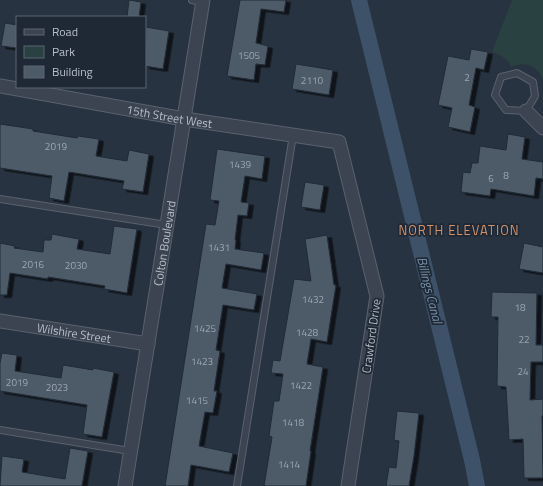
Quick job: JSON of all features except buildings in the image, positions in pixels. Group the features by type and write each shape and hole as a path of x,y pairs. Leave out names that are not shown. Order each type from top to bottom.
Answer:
{"street":[{"name":"Colton Boulevard","path":"125,486 184,119 199,1"},
{"name":"15th Street West","path":"0,86 184,119 339,142"},
{"path":"526,111 543,128"},
{"name":"Crawford Drive","path":"339,142 378,296 348,486"},
{"name":"Wilshire Street","path":"0,321 148,344"}],"lane":[{"path":"517,73 533,82 535,96 526,111 506,110 495,95 501,77 517,73"},
{"path":"237,486 293,135"},
{"path":"0,199 167,225"},
{"path":"0,430 130,452"}],"green space":[{"path":"512,0 543,0 543,80 538,71 534,68 521,64 511,67 506,59 492,52"}],"waterway":[{"name":"Billings Canal","path":"359,0 472,460 477,486"}],"district":[{"name":"NORTH ELEVATION","path":"459,230"}]}
